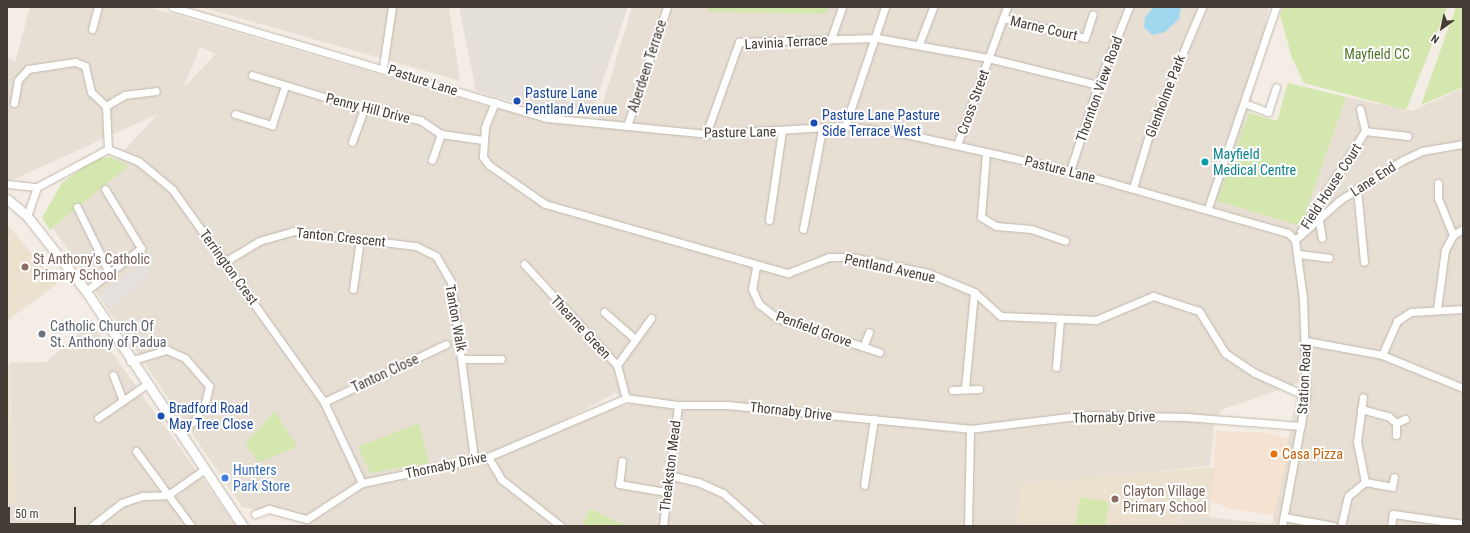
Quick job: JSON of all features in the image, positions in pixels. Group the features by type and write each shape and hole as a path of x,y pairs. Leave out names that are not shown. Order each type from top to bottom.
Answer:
{"street":[{"path":"92,29 98,7"},
{"name":"Pasture Lane","path":"172,7 383,67 547,118 706,134 822,129 845,126 957,145 1070,171 1208,208 1288,233 1296,240"},
{"path":"383,67 392,7"},
{"name":"Aberdeen Terrace","path":"628,126 667,7"},
{"path":"831,39 842,7"},
{"path":"845,126 876,38 885,7"},
{"path":"919,44 933,7"},
{"name":"Cross Street","path":"957,145 1007,7"},
{"name":"Thornton View Road","path":"1070,171 1098,85 1129,7"},
{"name":"Glenholme Park","path":"1133,188 1151,128 1202,7"},
{"path":"1208,208 1276,7"},
{"name":"Marne Court","path":"1003,18 1085,38 1093,14"},
{"name":"Lavinia Terrace","path":"706,134 724,86 738,42 876,38 919,44 988,58 1098,85"},
{"path":"7,184 37,187 108,148 106,106 91,92 85,66 75,62 28,69 18,80 14,103"},
{"name":"Penny Hill Drive","path":"252,75 364,109 420,120 441,134 483,140"},
{"path":"235,114 272,125 285,86"},
{"path":"1244,103 1268,112 1276,87"},
{"path":"106,106 124,95 156,91"},
{"name":"Pentland Avenue","path":"494,102 483,140 483,157 488,165 545,204 756,266 788,272 829,257 851,258 928,272 974,292 1001,316 1096,320 1154,296 1199,311 1231,357 1255,374 1306,396"},
{"path":"352,142 364,109"},
{"name":"Field House Court","path":"1296,240 1365,131 1360,109"},
{"path":"803,229 822,129"},
{"path":"768,220 782,131"},
{"name":"Field House Court","path":"1365,131 1408,136"},
{"path":"432,160 441,134"},
{"name":"Lane End","path":"1296,240 1357,189 1416,154 1463,144"},
{"name":"Terrington Crest","path":"108,148 138,161 172,189 226,261 324,402 362,483"},
{"path":"986,152 980,196 981,217 996,226 1030,229 1065,241"},
{"path":"1438,183 1438,198 1453,235"},
{"path":"27,216 37,187"},
{"path":"86,291 141,248 105,189"},
{"path":"1357,189 1364,262"},
{"path":"7,199 27,216 86,291 130,361 243,526"},
{"path":"77,207 109,272"},
{"path":"1319,220 1322,238"},
{"path":"1437,309 1445,250 1453,235 1463,229"},
{"name":"Tanton Crescent","path":"226,261 259,241 293,231 416,246 436,256"},
{"path":"353,289 360,239"},
{"path":"1296,240 1298,254 1329,258"},
{"name":"Station Road","path":"1282,526 1306,396 1306,341 1298,254"},
{"name":"Tanton Walk","path":"436,256 451,282 463,360 474,458"},
{"name":"Thearne Green","path":"524,264 617,365 626,398"},
{"name":"Penfield Grove","path":"756,266 752,289 759,304 777,318 879,352"},
{"path":"965,389 974,292"},
{"path":"1382,355 1397,321 1411,312 1463,308"},
{"path":"604,312 635,339"},
{"path":"617,365 651,318"},
{"path":"1056,366 1060,319"},
{"name":"Penfield Grove","path":"863,347 869,332"},
{"path":"1306,341 1382,355 1463,388"},
{"name":"Tanton Close","path":"324,402 446,344"},
{"path":"130,361 167,350 185,358 209,386 205,403 194,421 178,431"},
{"name":"Tanton Walk","path":"463,360 501,359"},
{"path":"113,375 122,398"},
{"path":"98,418 122,398 146,384"},
{"path":"952,390 979,389"},
{"path":"1363,397 1357,442 1365,482"},
{"name":"Thornaby Drive","path":"255,514 269,509 306,522 362,483 474,458 488,457 626,398 678,405 727,405 970,429 1085,415 1186,417 1301,426"},
{"name":"Theakston Mead","path":"663,526 666,492 678,405"},
{"path":"1361,409 1376,411 1396,423"},
{"path":"864,485 874,419"},
{"path":"1396,423 1405,419"},
{"path":"1396,423 1396,436"},
{"path":"968,526 970,429"},
{"path":"136,451 191,526"},
{"path":"488,457 501,479 562,526"},
{"path":"622,461 619,484 666,492"},
{"path":"92,526 121,503 143,496 168,495 205,469"},
{"path":"669,476 698,482 723,493 760,526"},
{"path":"1342,526 1348,496 1365,482 1392,487 1394,477"},
{"path":"1391,526 1392,514 1433,523 1463,524"},
{"path":"1284,517 1333,526"}],"shaded area":[{"path":"30,7 148,7 490,107 596,126 632,7 1269,7 1249,113 1217,201 1301,226 1346,97 1412,111 1463,88 1463,526 1178,526 1180,514 1272,524 1299,383 1221,410 1214,427 1210,466 1021,486 1019,526 303,526 306,518 242,507 52,227 158,114 10,181 7,179 7,57 15,62","holes":["200,47 216,54 184,87","615,393 631,404 562,422"]},
{"path":"200,7 449,7 460,81 380,58"},
{"path":"459,7 628,7 591,115 540,110 476,91"},
{"name":"St Anthony's Catholic Primary School","path":"7,224 57,284 7,321"},
{"path":"144,263 148,275 111,308 98,295"},
{"path":"91,323 236,526 7,526 7,504 15,504 10,363 46,362"},
{"path":"10,363 15,504 7,504 7,367"},
{"path":"1216,431 1268,433 1288,439 1286,463 1274,515 1230,509 1211,501"},
{"name":"Clayton Village Primary School","path":"1215,467 1209,517 1180,514 1178,526 1018,526 1020,484"}],"green space":[{"path":"708,7 829,7 826,14 709,12"},
{"name":"Mayfield CC","path":"1283,7 1447,7 1406,110 1304,83 1292,58 1280,15"},
{"path":"1456,7 1463,7 1463,87 1421,105"},
{"path":"1288,83 1346,97 1301,226 1217,201 1249,113 1277,121"},
{"path":"111,157 128,166 50,230 42,218 62,183 93,160"},
{"path":"275,411 297,447 259,462 245,444"},
{"path":"419,423 429,463 370,473 358,447"},
{"path":"1080,497 1109,502 1105,526 1075,526"},
{"path":"590,509 627,526 582,526"}],"water":[{"path":"1154,7 1181,7 1179,19 1165,32 1152,35 1144,27 1145,17"}],"place":[{"name":"Pasture Lane Pentland Avenue","path":"517,101"},
{"name":"Pasture Lane Pasture Side Terrace West","path":"814,123"},
{"name":"Mayfield Medical Centre","path":"1205,162"},
{"name":"St Anthony's Catholic Primary School","path":"25,267"},
{"name":"Catholic Church Of St. Anthony of Padua","path":"42,334"},
{"name":"Bradford Road May Tree Close","path":"161,416"},
{"name":"Casa Pizza","path":"1274,454"},
{"name":"Hunters Park Store","path":"225,478"},
{"name":"Clayton Village Primary School","path":"1115,499"}]}
